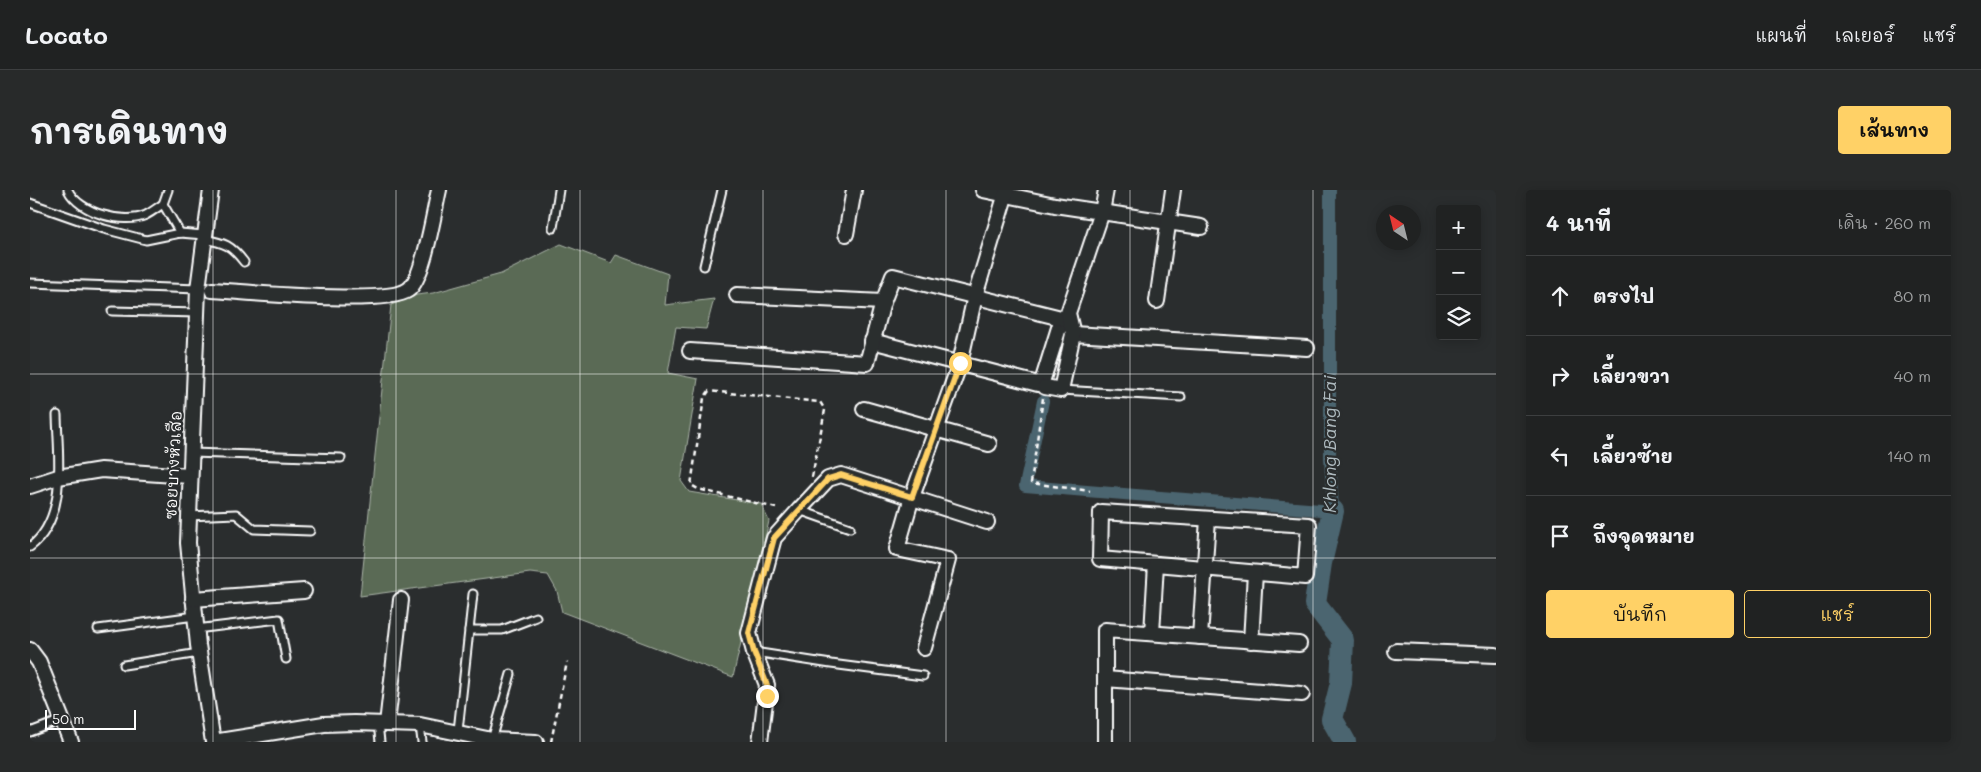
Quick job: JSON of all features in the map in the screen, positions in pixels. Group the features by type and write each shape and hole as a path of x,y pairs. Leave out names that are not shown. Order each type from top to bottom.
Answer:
{"street":[{"name":"ซอยบางหัวเสือ","path":"211,190 204,237 205,290 198,313 190,453 188,543 199,654 213,742"},
{"path":"205,290 294,296 363,297 397,295 408,290 420,274 439,190"},
{"path":"846,234 854,190"},
{"path":"983,190 1006,192 1102,212 1201,228"},
{"path":"872,341 1040,383 1068,313 1102,212 1106,190"},
{"path":"1157,300 1173,190"},
{"path":"924,648 948,560 897,549 912,497 960,363 975,296 1006,192"},
{"path":"690,352 867,363 883,302 894,276 1065,319 1073,334 1061,390 1045,387"},
{"path":"737,295 883,302"},
{"path":"1073,334 1307,348"},
{"path":"864,409 989,444"},
{"path":"30,486 58,477 101,470 189,476"},
{"path":"760,742 767,685 749,633 774,538 828,479 841,475 987,522"},
{"path":"1101,512 1208,519 1309,525 1305,577 1100,559 1101,512"},
{"path":"1200,637 1208,519"},
{"path":"1152,633 1156,564"},
{"path":"1250,641 1255,573"},
{"path":"193,600 304,591"},
{"path":"383,724 400,600"},
{"path":"1105,742 1105,630 1299,644"},
{"path":"30,650 39,662 71,742"},
{"path":"1396,651 1496,655"},
{"path":"1105,679 1302,694"},
{"path":"213,742 324,724 420,725 458,731 492,740 536,742"}],"lane":[{"path":"68,190 71,197 87,208 128,218 146,215 163,204 168,190"},
{"path":"553,228 559,190"},
{"path":"704,266 722,190"},
{"path":"30,203 104,229 146,240 180,233 204,237 234,248 244,262"},
{"path":"163,204 180,233"},
{"path":"32,282 205,290"},
{"path":"112,311 198,313"},
{"path":"1061,390 1181,397"},
{"path":"30,547 39,540 51,522 54,512 58,477 57,415"},
{"path":"190,453 341,458"},
{"path":"799,510 850,528"},
{"path":"188,516 236,514 254,529 310,531"},
{"path":"458,731 473,594"},
{"path":"469,630 502,630 536,617"},
{"path":"98,629 195,622 278,619 286,659"},
{"path":"754,652 923,676"},
{"path":"124,665 199,654"},
{"path":"492,740 511,674"},
{"path":"30,732 62,720"},
{"path":"380,742 383,724"},
{"path":"420,725 422,742"}],"path":[{"path":"1045,387 1030,483 1090,490"},
{"path":"776,508 698,489 691,485 704,398 709,391 820,402 825,410 812,471 812,496"},
{"path":"551,742 567,662"}],"green space":[{"path":"561,244 611,263 616,255 668,274 665,305 714,299 706,329 676,327 668,373 698,379 681,481 689,492 761,504 769,521 733,677 562,612 557,591 548,575 530,573 360,596 391,305 417,295 433,293 501,274"}],"waterway":[{"path":"1043,401 1025,486 1333,511 1330,457 1330,190"},
{"name":"Khlong Bang Fai","path":"1333,511 1321,563 1315,604 1343,640 1341,683 1332,719 1345,742"}],"route":[{"path":"767,696 767,685 758,664 749,633 774,538 828,479 841,475 912,497 960,363"}]}
